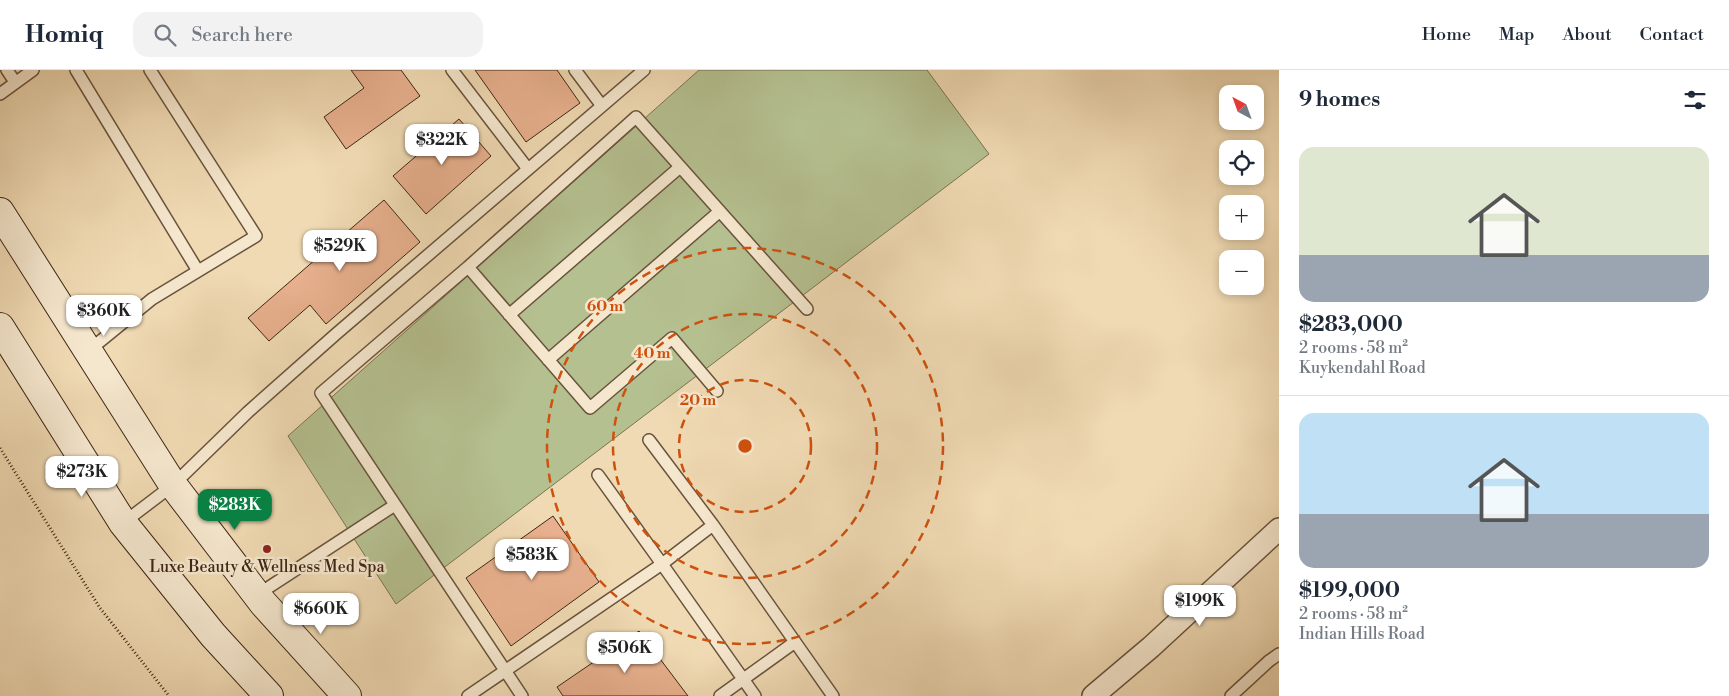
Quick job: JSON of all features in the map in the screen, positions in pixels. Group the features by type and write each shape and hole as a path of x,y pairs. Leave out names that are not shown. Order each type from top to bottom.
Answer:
{"main road":[{"path":"0,212 87,352 173,484 257,595 347,696"},
{"path":"0,327 123,523 212,635 269,696"}],"street":[{"path":"1093,696 1151,647 1279,529"}],"lane":[{"path":"7,70 15,82"},
{"path":"0,94 33,70"},
{"path":"76,70 198,271"},
{"path":"87,352 152,299 256,236 150,70"},
{"path":"452,70 528,169"},
{"path":"576,70 602,106"},
{"path":"123,523 173,484 292,373 644,70"},
{"path":"522,696 321,393 468,267 636,117 807,309"},
{"path":"509,315 680,166"},
{"path":"548,360 720,211"},
{"path":"468,267 590,408 672,338 717,391"},
{"path":"649,440 712,525 833,696"},
{"path":"598,475 756,696"},
{"path":"257,595 395,505"},
{"path":"468,696 662,564 712,525"},
{"path":"720,696 795,642"},
{"path":"1231,696 1279,654"}],"path":[{"path":"0,448 100,608 169,696"}],"green space":[{"path":"699,70 927,70 989,154 396,604 288,436"}],"building":[{"path":"351,70 401,70 420,96 346,149 324,117 364,88"},
{"path":"475,70 557,70 580,103 526,142"},
{"path":"459,119 491,156 426,214 393,176"},
{"path":"384,200 420,242 326,324 310,305 269,341 248,318"},
{"path":"553,516 599,582 511,646 466,578"},
{"path":"639,631 688,696 563,696 557,687"}],"place":[{"name":"Luxe Beauty & Wellness Med Spa","path":"267,549"}]}
